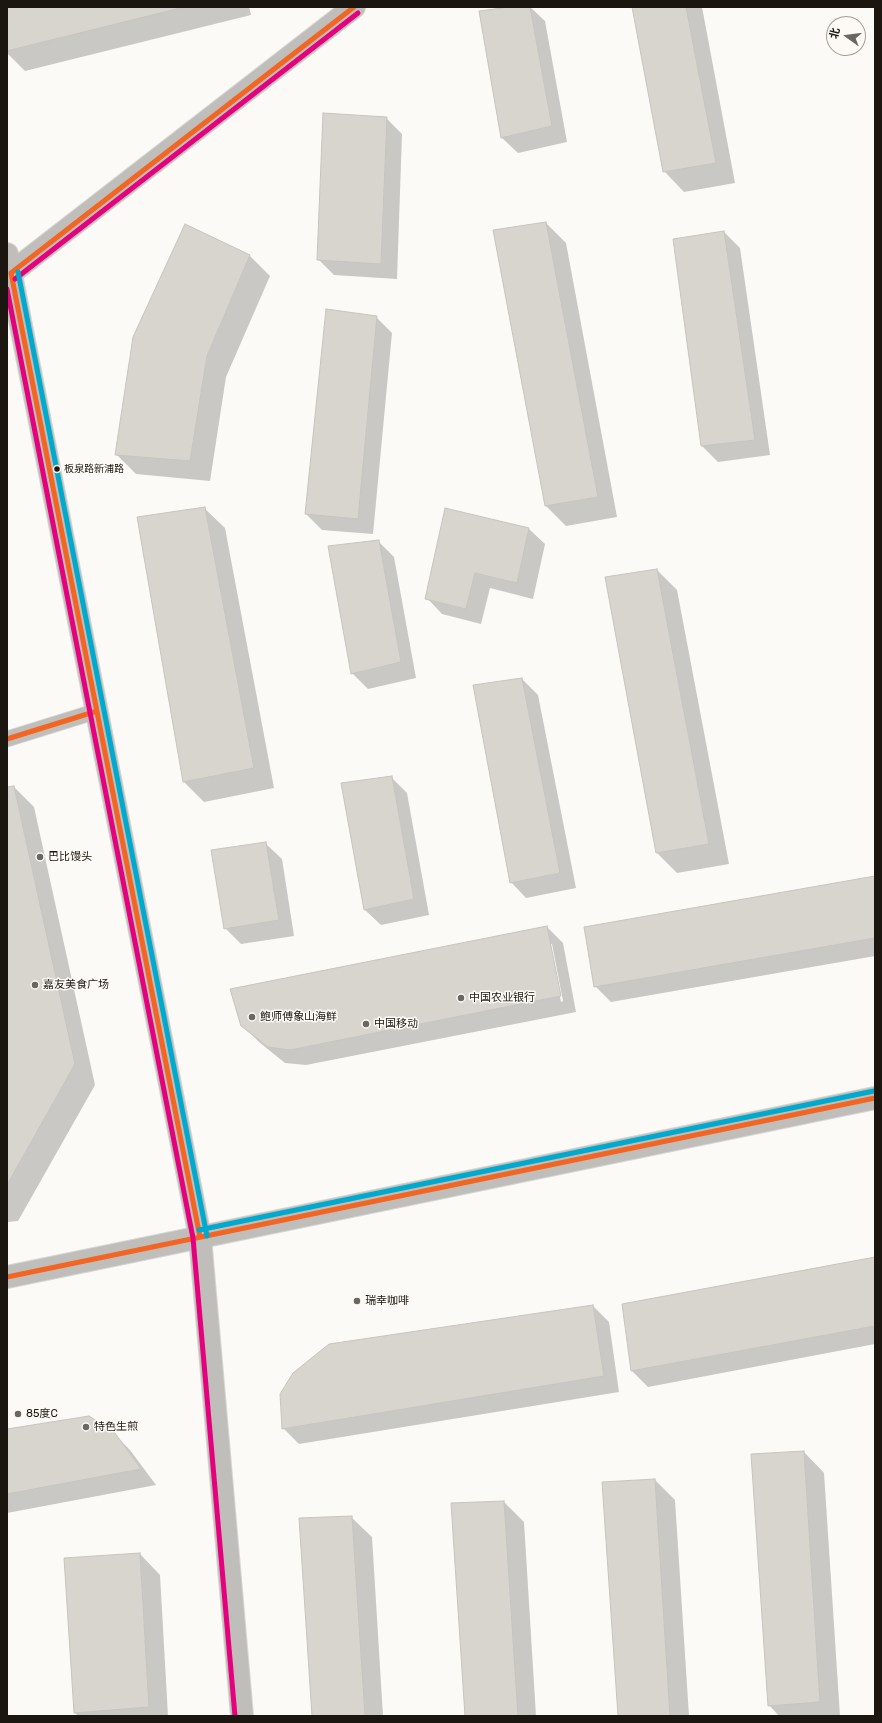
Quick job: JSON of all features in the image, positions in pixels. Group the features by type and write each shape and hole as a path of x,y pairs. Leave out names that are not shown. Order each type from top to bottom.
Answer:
{"street":[{"path":"242,1716 200,1237 8,267 354,7"},
{"path":"7,1277 875,1098"}],"lane":[{"path":"7,739 97,711"}],"building":[{"path":"7,7 184,7 7,51"},
{"path":"510,7 530,7 552,126 501,138 479,11"},
{"path":"632,7 686,7 716,163 663,172"},
{"path":"323,113 387,117 381,264 317,260"},
{"path":"546,222 598,497 545,506 493,230"},
{"path":"185,224 250,255 207,356 190,461 115,455 133,337"},
{"path":"724,231 755,440 701,446 673,239"},
{"path":"326,309 377,316 358,519 305,514"},
{"path":"205,507 254,768 183,782 137,517"},
{"path":"445,508 529,528 517,583 475,573 466,609 425,599"},
{"path":"379,540 401,662 351,674 328,546"},
{"path":"657,569 709,844 656,853 605,577"},
{"path":"522,678 560,873 510,883 473,685"},
{"path":"392,776 414,899 364,910 341,783"},
{"path":"14,786 75,1064 7,1185 7,787"},
{"path":"266,842 279,920 224,929 211,850"},
{"path":"875,876 875,938 594,987 584,927"},
{"path":"547,926 561,996 290,1050 268,1047 241,1026 230,989"},
{"path":"875,1257 875,1326 631,1371 622,1304"},
{"path":"593,1305 604,1376 282,1429 280,1394 293,1373 329,1344"},
{"path":"89,1416 115,1433 141,1469 7,1494 7,1429"},
{"path":"804,1451 820,1702 768,1706 751,1454"},
{"path":"655,1479 670,1716 618,1716 602,1482"},
{"path":"504,1501 518,1716 465,1716 451,1503"},
{"path":"352,1516 365,1716 312,1716 299,1518"},
{"path":"140,1553 149,1707 74,1713 64,1558"}],"transit line":[{"path":"11,273 354,7"},
{"path":"15,279 358,13"},
{"path":"18,272 207,1236"},
{"path":"11,273 200,1237"},
{"path":"7,289 193,1238 235,1716"},
{"path":"7,739 97,711"},
{"path":"199,1230 874,1091"},
{"path":"7,1277 875,1098"}],"place":[{"name":"板泉路新浦路","path":"57,469"},
{"name":"巴比馒头","path":"40,857"},
{"name":"嘉友美食广场","path":"35,985"},
{"name":"中国农业银行","path":"461,998"},
{"name":"鲍师傅象山海鲜","path":"252,1017"},
{"name":"中国移动","path":"366,1024"},
{"name":"瑞幸咖啡","path":"357,1301"},
{"name":"85度C","path":"18,1414"},
{"name":"特色生煎","path":"86,1427"}]}
